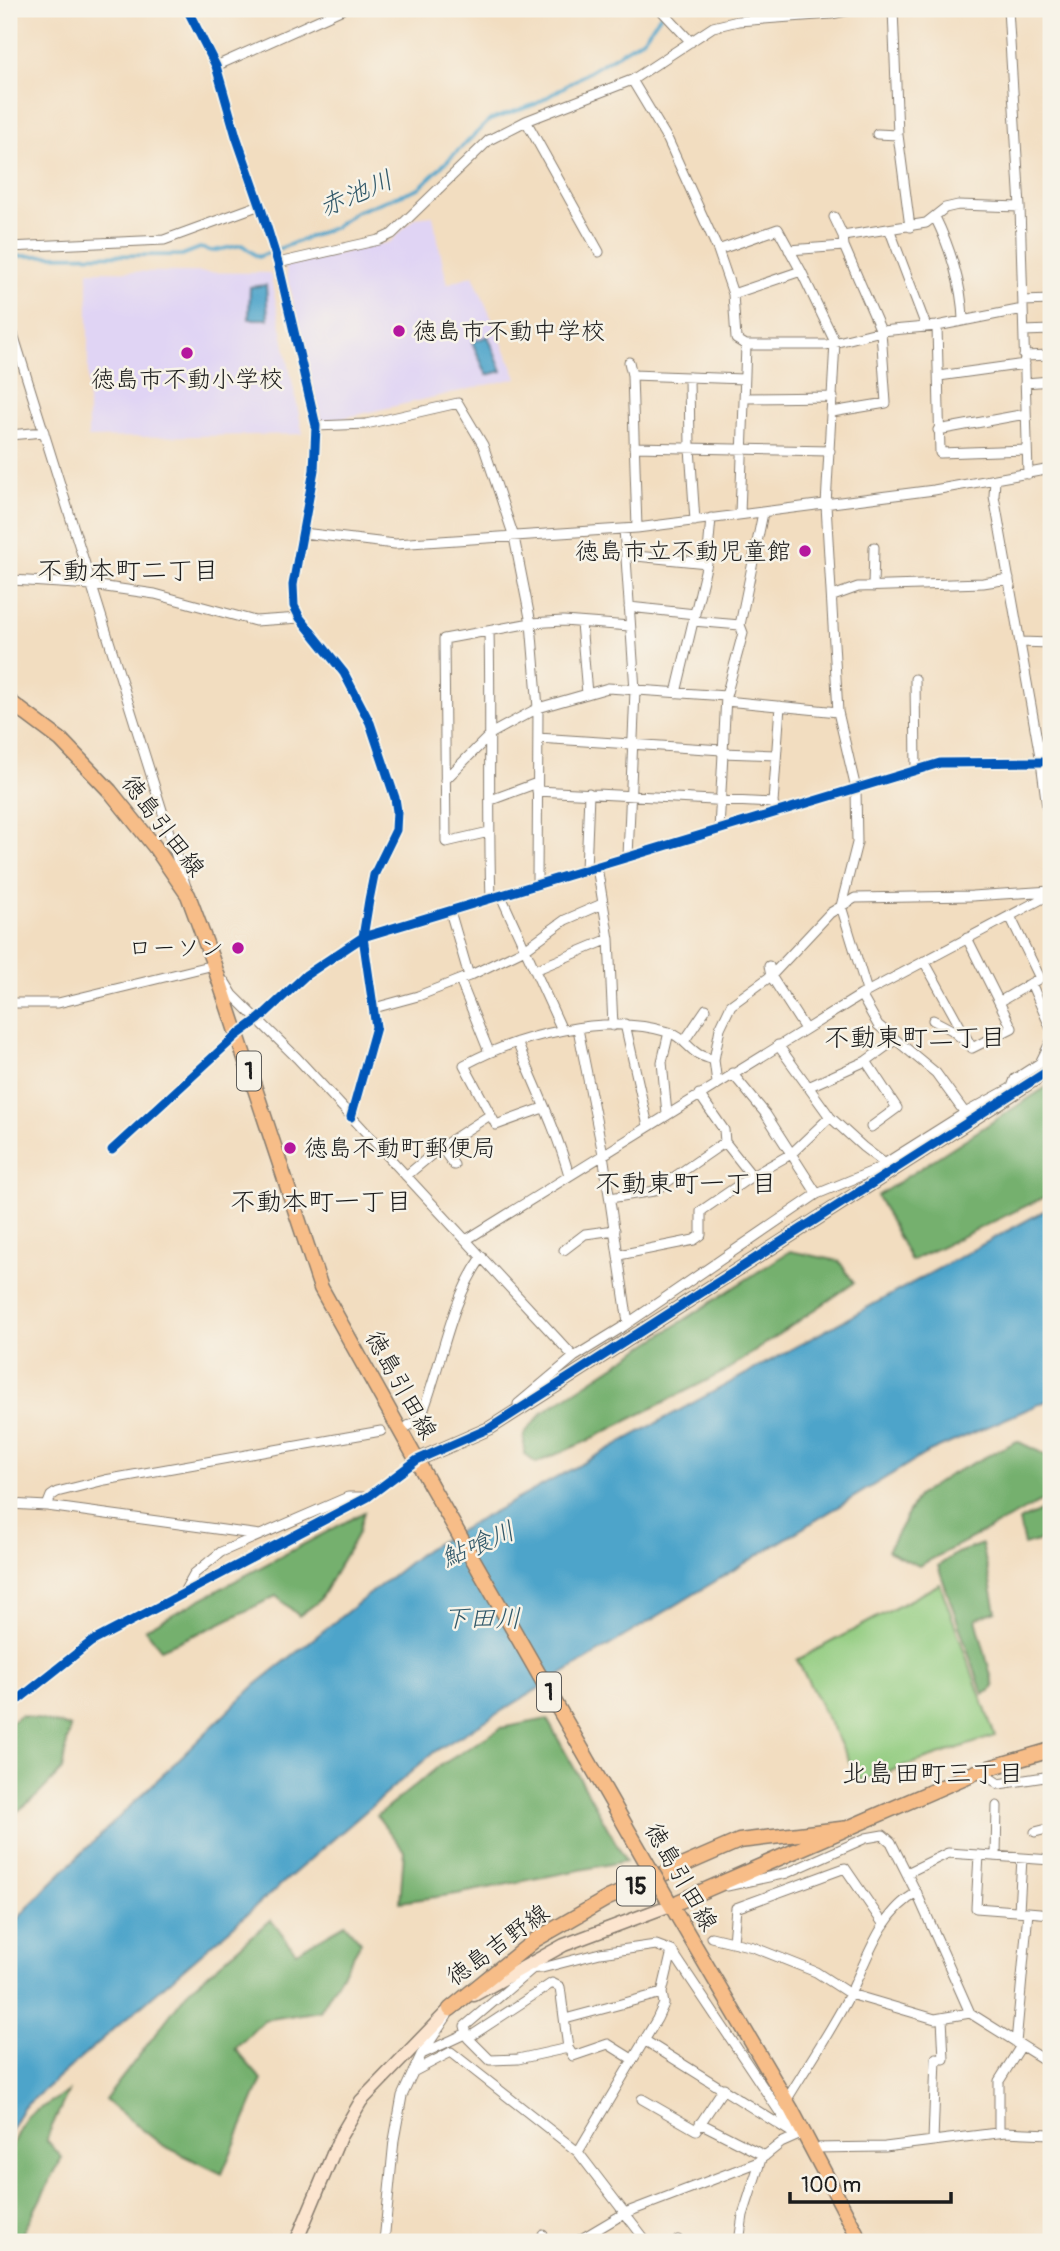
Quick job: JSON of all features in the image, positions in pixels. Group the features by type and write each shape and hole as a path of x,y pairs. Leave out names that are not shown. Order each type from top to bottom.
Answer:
{"main road":[{"name":"徳島引田線","path":"9,701 61,740 110,791 155,847 188,895 214,965 321,1288 669,1903 786,2101 861,2242"},
{"name":"徳島吉野線","path":"669,1903 979,1771 1051,1750"},
{"name":"徳島吉野線","path":"450,2009 535,1940 608,1898 739,1841 849,1828"}],"street":[{"path":"187,9 216,66 278,263 316,426 314,470 292,597 300,618 344,673 370,723 395,797 396,830 374,875 363,937 376,1027 352,1117"},
{"path":"216,66 343,9"},
{"path":"278,263 379,240 392,234 489,140 526,121 632,80 713,27 738,21 856,9"},
{"path":"892,9 898,135 910,227"},
{"path":"1008,9 1020,206 1028,474"},
{"path":"663,12 691,42"},
{"path":"632,80 668,140 718,250 733,294 736,339 746,345 826,345 881,331 937,326 1051,300"},
{"path":"526,121 599,252"},
{"path":"877,134 898,135"},
{"path":"9,247 164,240 260,205"},
{"path":"789,250 926,223 945,208 958,205 1020,206"},
{"path":"832,412 886,403 881,331 834,217"},
{"path":"935,217 942,230 962,300 963,319"},
{"path":"718,250 778,229 802,271 835,342 826,505 838,712 856,789 857,843 841,906 864,993 878,1025 936,1073 965,1113"},
{"path":"890,231 926,326"},
{"path":"733,294 802,271"},
{"path":"9,321 188,895"},
{"path":"937,326 940,453 1027,450"},
{"path":"1024,331 1051,330"},
{"path":"740,514 746,345"},
{"path":"939,376 1051,355"},
{"path":"629,362 632,376 637,528"},
{"path":"632,376 744,379"},
{"path":"689,377 695,521"},
{"path":"1025,383 1051,381"},
{"path":"745,398 833,397"},
{"path":"316,426 366,424 458,403 483,445 514,537 531,623 538,708 537,884"},
{"path":"938,430 1026,414"},
{"path":"9,435 44,432"},
{"path":"634,447 830,451"},
{"path":"303,533 395,544 637,528 826,505 1051,469"},
{"path":"995,480 993,496 1049,802 1051,837"},
{"path":"719,830 726,698 743,633 740,625 763,513"},
{"path":"676,693 707,563 711,519"},
{"path":"624,529 635,690 628,857"},
{"path":"873,587 874,547"},
{"path":"626,555 707,563"},
{"path":"833,596 858,587 984,583 1009,579"},
{"path":"12,580 92,585 155,594 255,621 300,618"},
{"path":"629,607 740,625"},
{"path":"580,622 587,694"},
{"path":"489,832 446,842 444,639 531,623 580,622 630,626"},
{"path":"489,631 492,733 489,832 496,897 525,949 562,1030"},
{"path":"1020,642 1051,643"},
{"path":"915,679 916,771"},
{"path":"445,780 492,733 538,708 608,688 726,698 838,712"},
{"path":"778,812 773,803 780,706"},
{"path":"538,738 776,755"},
{"path":"1038,745 1051,744"},
{"path":"112,1150 306,975 363,937 940,763 1041,762"},
{"path":"491,800 537,787 631,796 773,803"},
{"path":"586,870 589,793"},
{"path":"597,867 609,940 612,1026"},
{"path":"717,1083 714,1060 720,1028 731,1005 830,913 841,906 855,898 1051,892"},
{"path":"466,1240 864,993 1051,892"},
{"path":"374,1008 418,996 465,978 525,949 565,920 602,904"},
{"path":"450,911 465,978 489,1052"},
{"path":"999,1002 1040,978 1010,916"},
{"path":"967,938 1012,1028 972,1048"},
{"path":"534,970 609,940"},
{"path":"924,961 972,1048"},
{"path":"9,1003 58,1003 214,965 233,995 352,1117 574,1357"},
{"path":"770,971 805,1029"},
{"path":"1031,983 1051,1028"},
{"path":"685,1040 706,1009"},
{"path":"933,1020 952,1030 972,1048"},
{"path":"543,1108 496,1125 464,1065 517,1042 562,1030 625,1024 669,1032 685,1040 698,1054 714,1060"},
{"path":"625,1024 648,1126"},
{"path":"578,1029 603,1154 628,1323"},
{"path":"667,1114 662,1062 669,1032"},
{"path":"808,1087 866,1061 895,1040"},
{"path":"1013,1087 1015,1079 1040,1063 1051,1041"},
{"path":"517,1042 543,1108 558,1137 569,1175"},
{"path":"778,1045 830,1117 884,1163"},
{"path":"866,1061 897,1108 871,1128"},
{"path":"9,1707 91,1642 368,1497 417,1460 490,1428 1030,1084 1051,1068"},
{"path":"732,1073 765,1114 817,1194"},
{"path":"490,1428 574,1357 817,1194 873,1171 965,1113 1013,1087 1030,1084"},
{"path":"699,1094 724,1130 725,1142 752,1176"},
{"path":"406,1176 442,1147 490,1115"},
{"path":"619,1255 694,1240 701,1235 701,1211 752,1176 791,1154 830,1117"},
{"path":"610,1198 654,1191 725,1142"},
{"path":"442,1147 454,1165"},
{"path":"564,1250 584,1234 615,1230"},
{"path":"408,1426 419,1419 455,1311 470,1274 482,1257"},
{"path":"47,1506 51,1496 57,1492 105,1480 381,1431"},
{"path":"183,1593 194,1574 221,1552 348,1497 368,1497"},
{"path":"9,1504 47,1506 260,1535"},
{"path":"979,1771 999,1784 1051,1776"},
{"path":"996,1856 997,1806"},
{"path":"1035,1832 1051,1828"},
{"path":"703,1890 787,1873 866,1838 883,1835 891,1842 917,1893 970,2013 1051,2064"},
{"path":"907,1873 948,1853 1051,1860"},
{"path":"979,1855 975,1908 1051,1914"},
{"path":"999,2133 999,2081 1019,2045 1024,1912 1022,1858"},
{"path":"733,1942 736,1908 845,1868 884,1925"},
{"path":"786,2101 850,1994 884,1925 904,1899 917,1893"},
{"path":"296,2242 340,2137 361,2101 450,2009 526,1969 564,1945 669,1903"},
{"path":"711,1937 753,1947 816,1972 850,1994 935,2019 970,2013"},
{"path":"568,2048 518,2059 490,2060 468,2036 465,2026 526,1969 600,1953 656,1945 672,1951 751,2072 804,2139"},
{"path":"578,2152 664,2004 662,1993 672,1951"},
{"path":"421,2055 468,2036 552,1983 560,1987 568,2048 573,2056 608,2044 632,2060"},
{"path":"565,2019 662,1993"},
{"path":"384,2242 394,2140 402,2096 421,2055 446,2021 450,2009"},
{"path":"933,2141 936,2058 944,2059 942,2018"},
{"path":"644,2040 804,2139 885,2147 999,2133 1051,2134"},
{"path":"413,2072 451,2052 578,2152 647,2242"},
{"path":"642,2099 695,2130 724,2088"},
{"path":"700,2123 763,2157"},
{"path":"576,2242 625,2213 804,2139"},
{"path":"739,2242 743,2215 763,2157"}],"shaded area":[{"name":"徳島市不動中学校","path":"433,216 447,284 473,275 517,378 322,423 285,266 390,242 415,218"},
{"name":"徳島市不動小学校","path":"88,271 270,273 303,434 88,438"}],"green space":[{"path":"1048,1086 1051,1092 1051,1194 911,1261 877,1196"},
{"path":"790,1251 839,1261 854,1283 724,1372 585,1442 536,1463 524,1454 524,1434 543,1412"},
{"path":"1017,1441 1046,1455 1051,1478 1044,1500 919,1566 887,1551 918,1496 949,1475"},
{"path":"1051,1506 1051,1577 1041,1540 1024,1545 1019,1521"},
{"path":"364,1512 358,1533 319,1601 299,1616 276,1596 161,1649 145,1629"},
{"path":"982,1544 996,1611 976,1619 994,1687 983,1694 938,1566 957,1553"},
{"path":"940,1584 995,1736 864,1780 858,1778 797,1660"},
{"path":"21,1715 70,1727 62,1770 37,1796 9,1818 9,1723"},
{"path":"547,1719 626,1861 457,1894 400,1902 404,1851 377,1816 438,1767 501,1728"},
{"path":"271,1920 296,1952 345,1924 361,1942 320,2011 264,2020 235,2049 262,2080 222,2174 162,2145 105,2100 189,1990"},
{"path":"68,2092 46,2139 62,2158 20,2242 9,2242 9,2152 27,2116"}],"water":[{"path":"266,285 268,319 249,319 250,287"},
{"path":"488,336 502,371 487,375 472,342"},
{"name":"下田川","path":"1051,1207 1051,1399 925,1454 434,1752 22,2109 9,2135 9,1928 48,1886 254,1686 426,1549"}],"waterway":[{"name":"赤池川","path":"9,256 182,255 200,248 212,251 242,245 258,257 335,227 355,212 419,188 490,120 536,104 643,39 662,13"}],"cycle path":[{"path":"187,9 216,66 278,263 316,426 314,470 293,585 294,606 300,618 344,673 370,723 397,811 396,830 374,875 363,937 376,1027 351,1117"},
{"path":"112,1150 306,975 363,937 940,763 1041,762"},
{"path":"9,1707 91,1642 368,1497 417,1460 490,1428 1051,1069"}],"place":[{"name":"徳島市不動中学校","path":"399,331"},
{"name":"徳島市不動小学校","path":"187,353"},
{"name":"徳島市立不動児童館","path":"805,551"},
{"name":"ローソン","path":"238,948"},
{"name":"徳島不動町郵便局","path":"290,1148"}],"district":[{"name":"不動本町二丁目","path":"128,571"},
{"name":"不動東町二丁目","path":"915,1038"},
{"name":"不動東町一丁目","path":"686,1184"},
{"name":"不動本町一丁目","path":"321,1202"},
{"name":"北島田町三丁目","path":"933,1774"}],"water label":[{"name":"鮎喰川","path":"478,1545"}]}
